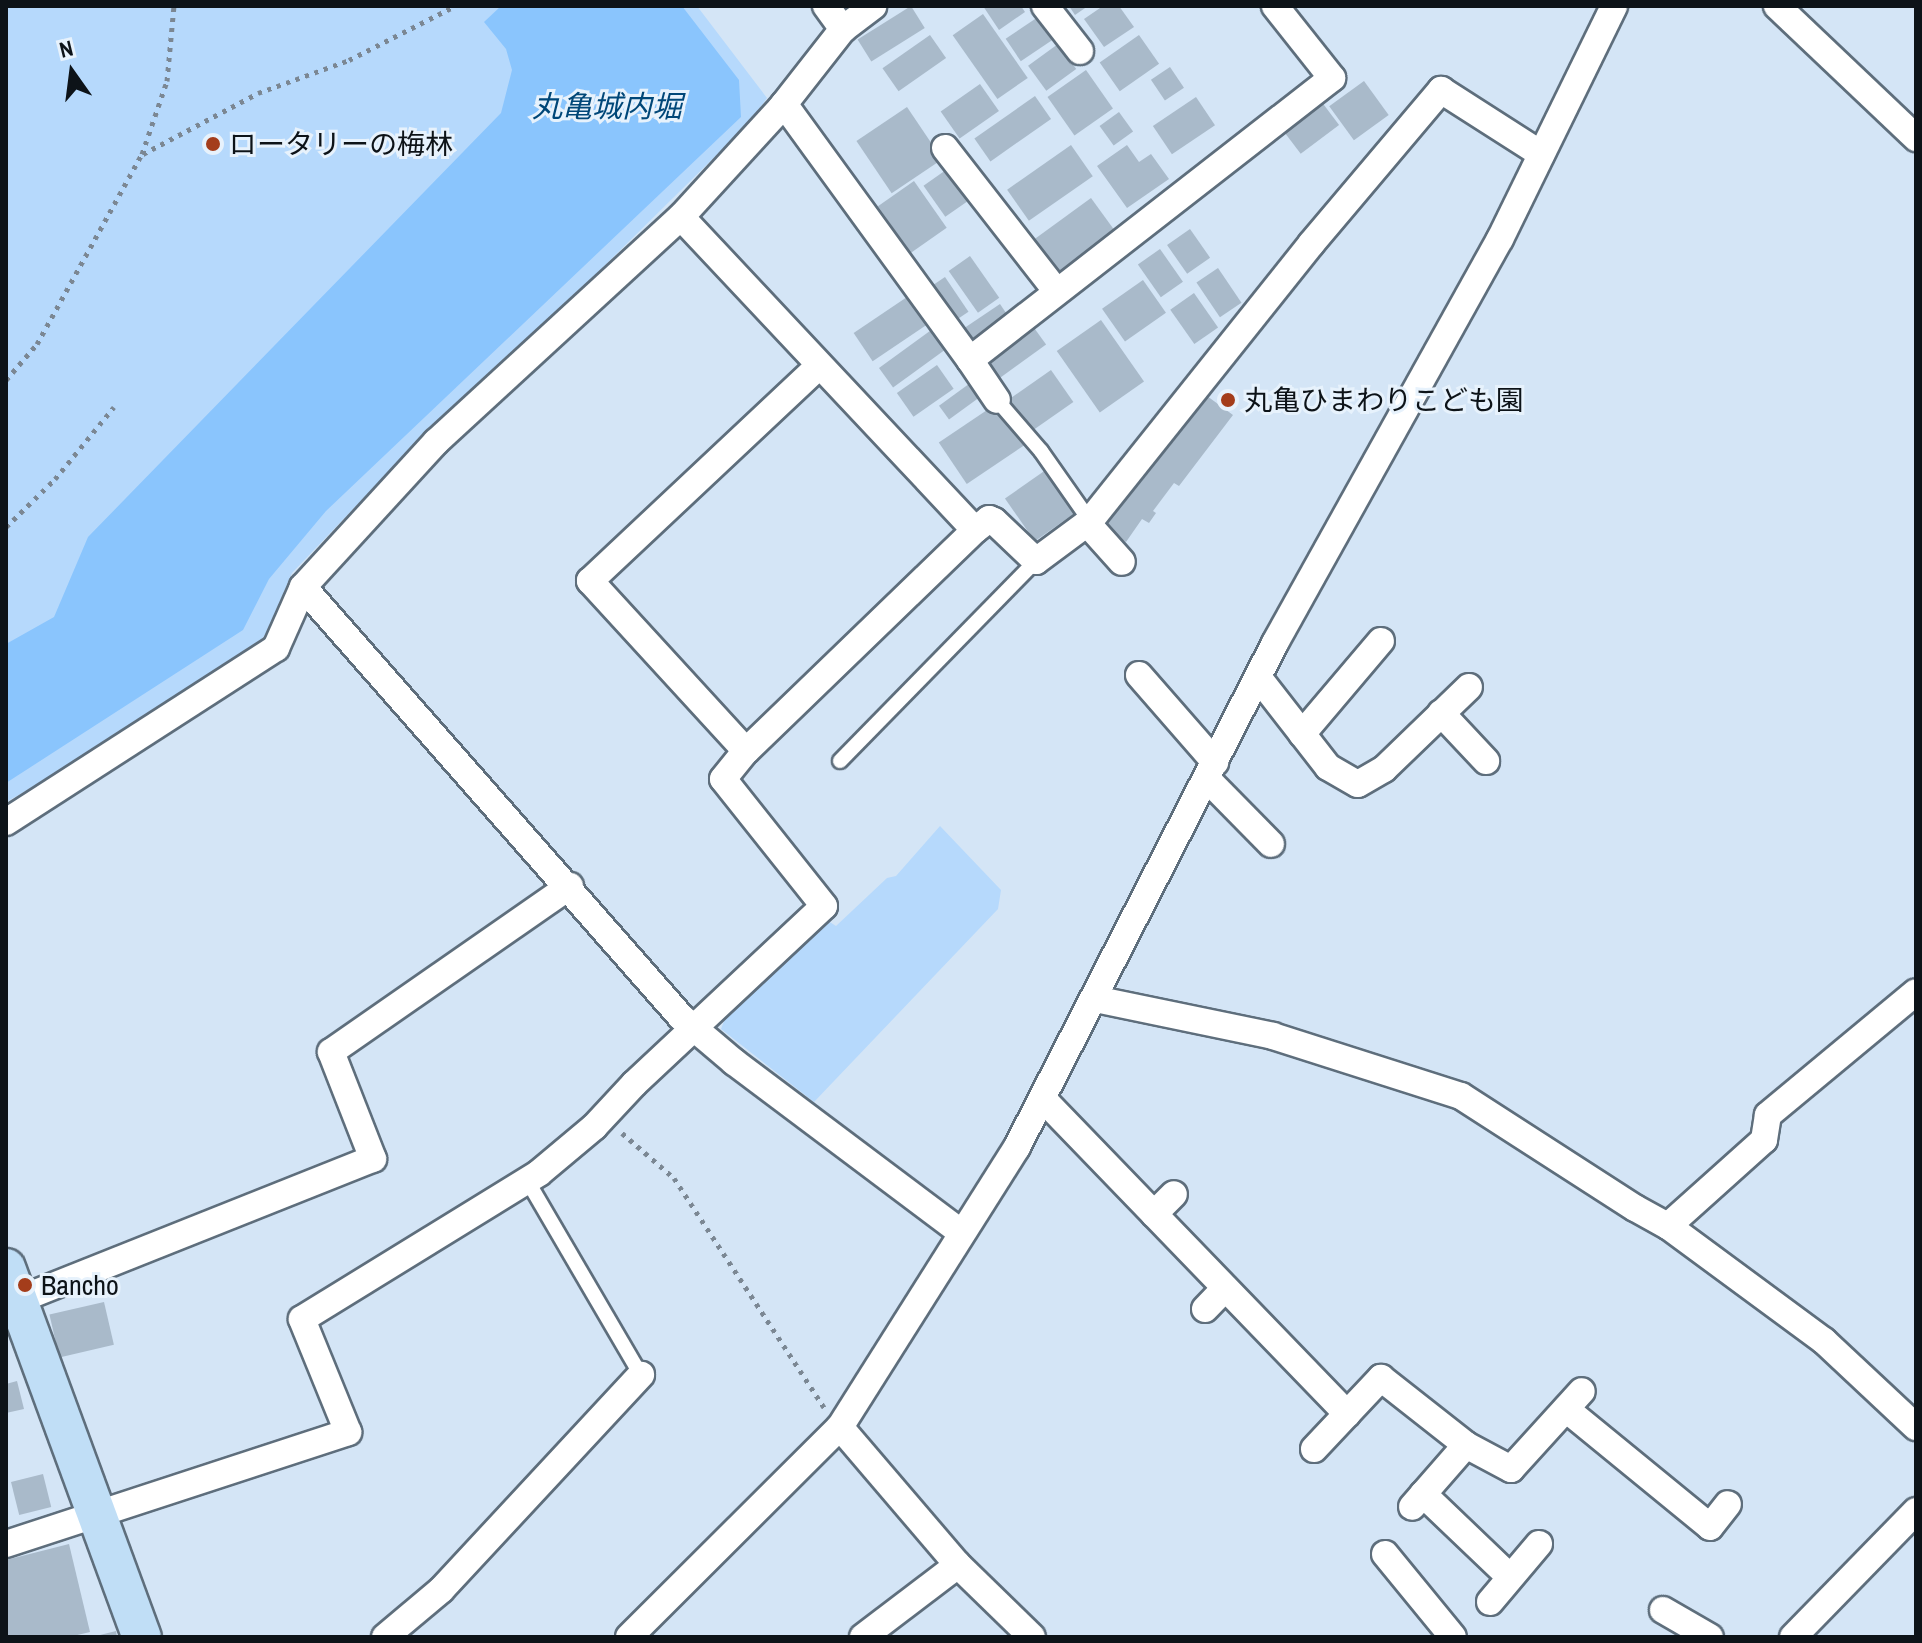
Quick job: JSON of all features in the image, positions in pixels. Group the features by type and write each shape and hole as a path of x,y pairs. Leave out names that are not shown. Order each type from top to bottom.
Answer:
{"street":[{"path":"826,6 843,29"},
{"path":"6,822 276,648 303,587 436,442 681,217 784,104 843,29 873,6"},
{"path":"1045,6 1080,51"},
{"path":"970,360 1332,78 1275,6"},
{"path":"629,1637 840,1427 1043,1099 1258,677 1500,239 1614,6"},
{"path":"1777,6 1916,138"},
{"path":"6,1544 348,1432 302,1319 527,1180 603,1117 824,906 723,779 746,751 989,519 1036,561 1088,522 1311,244 1441,90 1541,154"},
{"path":"784,104 997,400"},
{"path":"945,148 1057,292"},
{"path":"681,217 975,530"},
{"path":"746,751 590,581 819,366"},
{"path":"1088,522 1122,562"},
{"path":"303,587 695,1029 962,1233"},
{"path":"1302,734 1381,641"},
{"path":"1139,675 1271,844"},
{"path":"1258,677 1328,767 1358,784 1384,769 1469,687"},
{"path":"1441,713 1486,761"},
{"path":"142,1637 13,1302 373,1159 331,1052 570,886"},
{"path":"1668,1226 1764,1140 1768,1115 1916,992"},
{"path":"1095,999 1273,1036 1461,1096 1600,1187 1668,1226 1824,1341 1916,1427"},
{"path":"1043,1099 1347,1414"},
{"path":"1154,1214 1174,1194"},
{"path":"1205,1309 1225,1288"},
{"path":"385,1637 441,1590 641,1375"},
{"path":"1314,1449 1381,1378 1466,1445 1511,1469 1574,1400 1710,1527 1728,1504"},
{"path":"840,1427 958,1565 1032,1637"},
{"path":"1466,1445 1418,1501 1510,1577"},
{"path":"1793,1637 1916,1511"},
{"path":"1490,1602 1539,1544"},
{"path":"1385,1554 1453,1637"},
{"path":"863,1637 958,1565"},
{"path":"1670,1622 1710,1637"}],"lane":[{"path":"997,400 1041,451 1088,522"},
{"path":"840,761 1036,561"},
{"path":"527,1180 641,1375"}],"path":[{"path":"6,380 37,344 142,154 167,81 174,6"},
{"path":"142,154 258,93 349,60 455,6"},
{"path":"6,527 55,479 114,407"},
{"path":"603,1117 674,1178 840,1427"}],"shaded area":[{"path":"6,6 697,6 767,98 751,121 596,274 416,443 292,573 268,632 249,652 78,762 6,802"},
{"path":"940,826 1001,890 998,909 814,1102 721,1029 726,1016 825,919 836,926 887,878 896,876"}],"water":[{"name":"丸亀城内堀","path":"501,6 682,6 739,80 741,117 326,511 269,579 243,630 6,783 6,644 54,617 88,537 501,113 512,70 506,49 484,22"}],"building":[{"path":"911,6 925,28 871,61 858,39"},
{"path":"983,6 1021,6 1025,12 999,30"},
{"path":"1069,6 1088,6 1075,15"},
{"path":"1103,6 1119,6 1134,27 1104,47 1084,19"},
{"path":"983,14 1028,78 997,99 953,35"},
{"path":"1038,17 1053,39 1021,61 1006,39"},
{"path":"930,35 946,58 899,91 882,68"},
{"path":"1139,35 1159,64 1120,91 1100,63"},
{"path":"1058,44 1076,69 1046,91 1028,66"},
{"path":"1170,67 1184,88 1165,101 1151,80"},
{"path":"1086,70 1113,109 1074,135 1047,97"},
{"path":"1364,81 1389,115 1354,140 1329,106"},
{"path":"980,84 999,111 960,139 941,112"},
{"path":"1035,96 1051,119 990,161 974,138"},
{"path":"1196,97 1215,125 1172,154 1153,126"},
{"path":"1321,101 1339,125 1301,154 1283,130"},
{"path":"907,107 942,159 892,193 856,141"},
{"path":"1119,112 1133,131 1114,146 1100,126"},
{"path":"1071,145 1093,176 1029,221 1007,190"},
{"path":"1127,145 1139,162 1151,154 1169,179 1127,208 1097,166"},
{"path":"953,165 975,196 945,217 924,186"},
{"path":"914,181 947,228 911,253 878,206"},
{"path":"1091,198 1116,233 1060,274 1034,239"},
{"path":"1190,229 1210,258 1187,274 1167,245"},
{"path":"1160,249 1183,282 1161,297 1138,264"},
{"path":"970,256 999,298 978,313 949,271"},
{"path":"1218,268 1241,303 1220,317 1196,283"},
{"path":"945,277 968,312 950,324 927,289"},
{"path":"1143,280 1166,313 1125,341 1102,309"},
{"path":"1194,293 1218,327 1194,344 1170,310"},
{"path":"910,295 929,323 873,361 854,333"},
{"path":"1000,304 1014,325 975,351 961,330"},
{"path":"1101,320 1144,381 1100,412 1057,351"},
{"path":"1032,325 1046,344 992,384 978,364"},
{"path":"934,328 948,347 893,387 879,368"},
{"path":"937,365 954,389 913,417 897,393"},
{"path":"1051,370 1073,402 1031,432 1008,400"},
{"path":"973,381 983,395 949,419 939,406"},
{"path":"1207,396 1233,415 1179,486 1174,483 1153,511 1156,513 1149,523 1142,519 1126,542 1106,528 1107,519"},
{"path":"996,404 1024,445 967,484 939,443"},
{"path":"1050,467 1080,510 1035,541 1005,499"},
{"path":"104,1302 114,1345 59,1357 49,1315"},
{"path":"17,1381 24,1409 6,1413 6,1384"},
{"path":"43,1474 51,1507 19,1515 11,1482"},
{"path":"69,1544 90,1632 69,1637 7,1637 6,1560"},
{"path":"116,1631 117,1637 96,1637 96,1636"}],"place":[{"name":"ロータリーの梅林","path":"213,144"},
{"name":"丸亀ひまわりこども園","path":"1228,400"},
{"name":"Bancho","path":"25,1285"}]}
